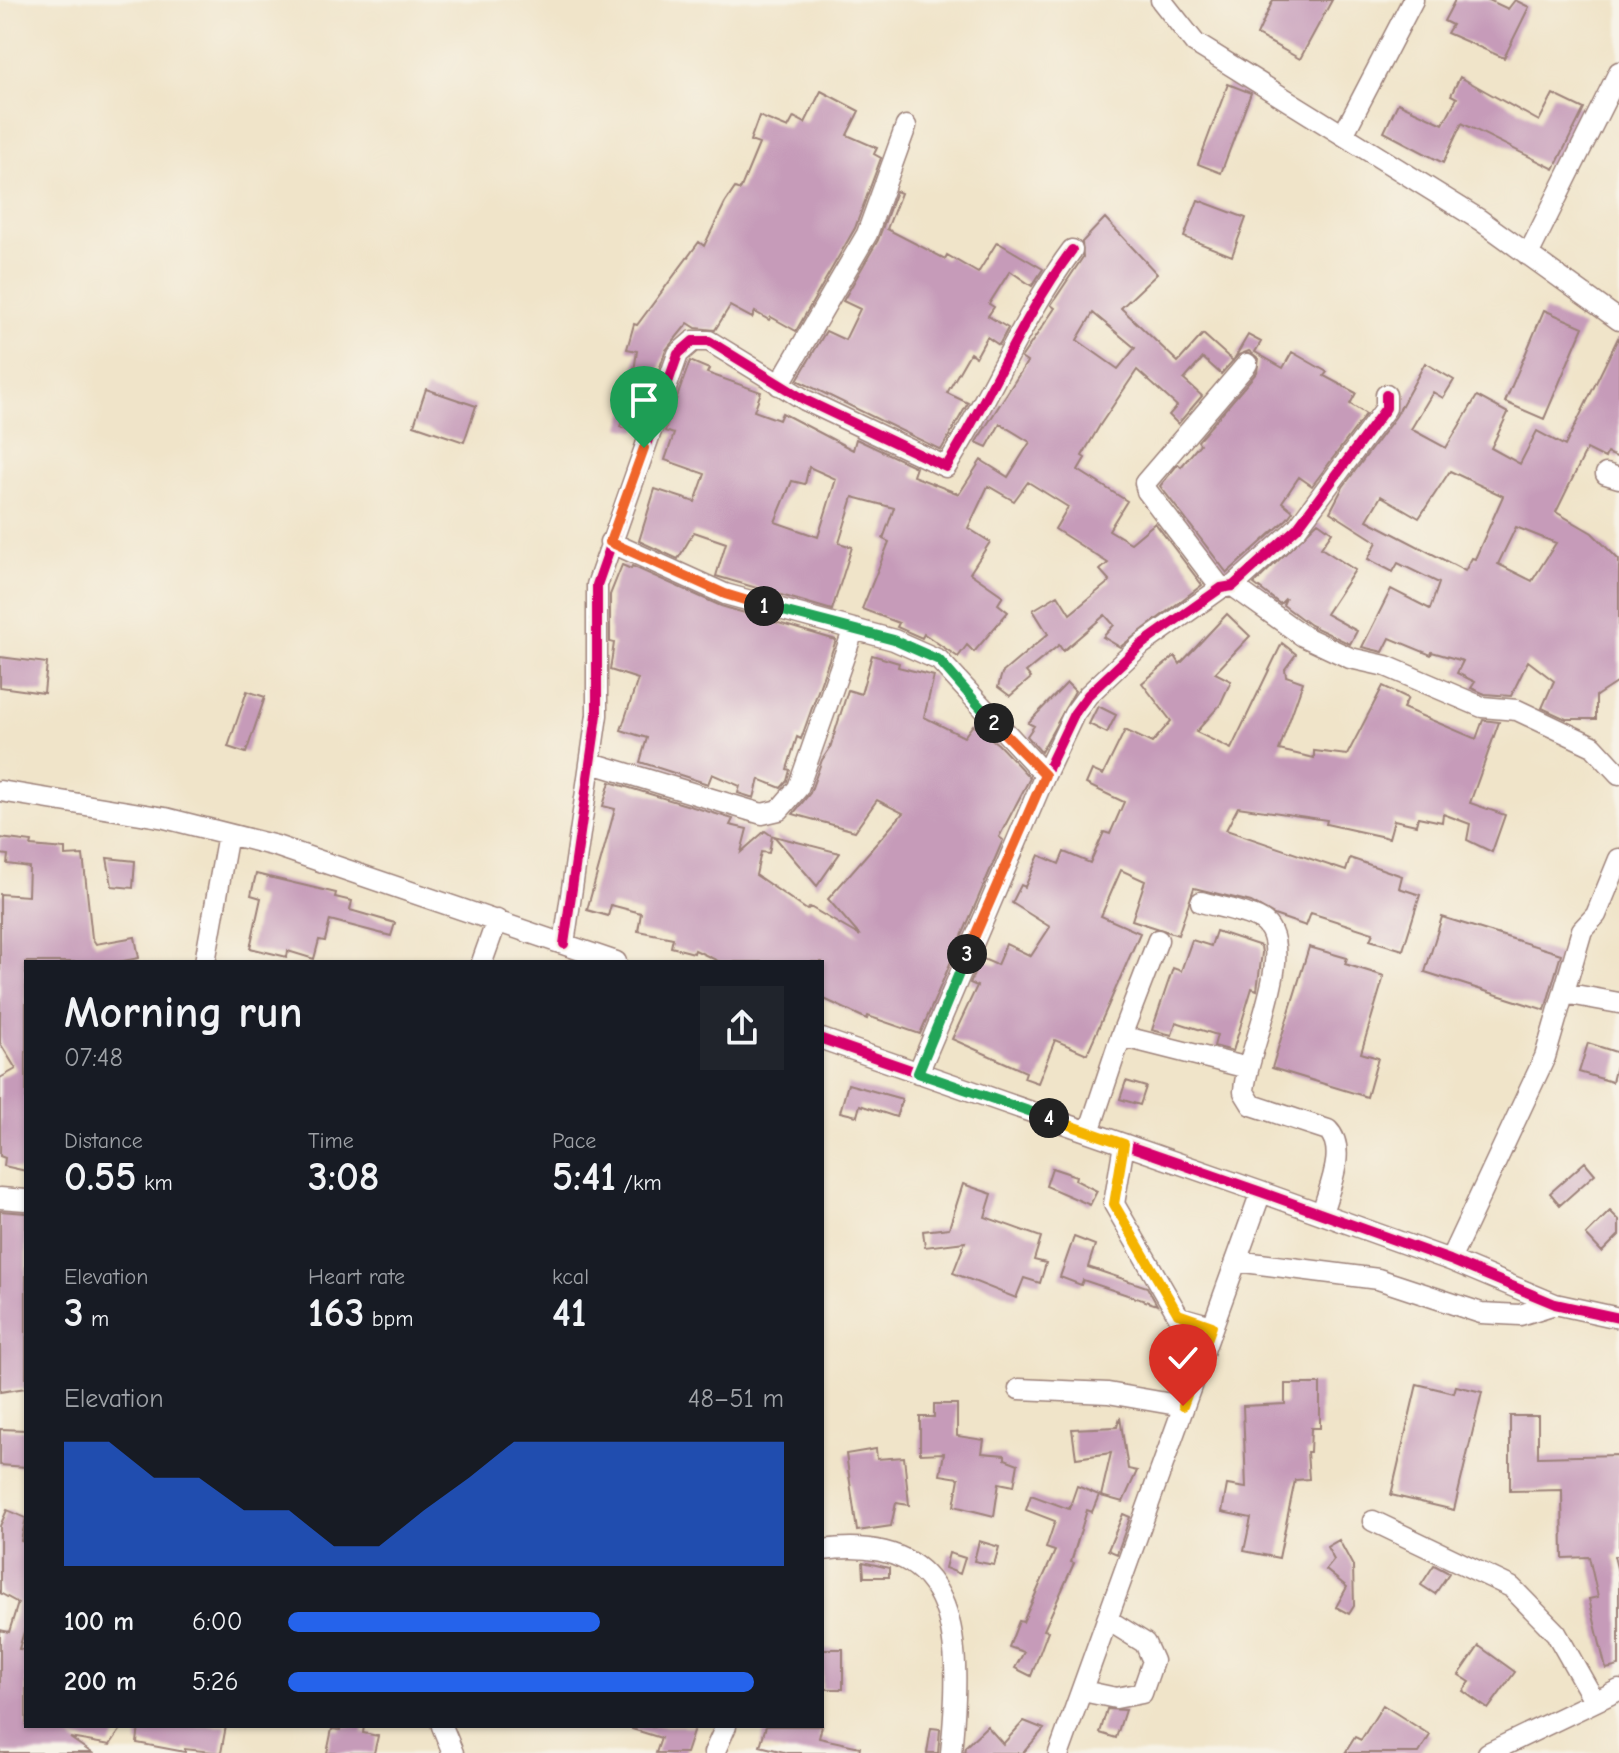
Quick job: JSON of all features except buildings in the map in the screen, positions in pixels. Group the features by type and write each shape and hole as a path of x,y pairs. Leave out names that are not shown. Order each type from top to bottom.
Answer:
{"street":[{"path":"1161,0 1195,43 1480,220 1619,320"},
{"path":"1179,22 1186,0"},
{"path":"1343,135 1413,0"},
{"path":"1528,255 1619,72"},
{"path":"779,385 867,234 906,126"},
{"path":"564,944 597,715 597,585 678,354 693,341 709,341 779,385 946,467 980,414 1050,279 1072,250"},
{"path":"1247,364 1145,483 1147,491 1227,587 1303,636 1350,658 1386,666 1482,707 1517,710 1593,746 1619,774"},
{"path":"918,1073 1045,775 1088,695 1142,644 1227,587 1297,528 1386,408 1386,395"},
{"path":"610,542 725,594 894,640 939,660 1045,775"},
{"path":"592,763 762,814 779,810 798,788 853,631"},
{"path":"0,791 165,818 228,834 497,920 610,960"},
{"path":"205,960 228,834"},
{"path":"1450,1260 1545,1057 1582,930 1596,915 1619,859"},
{"path":"1201,902 1261,921 1271,931 1278,959 1244,1092 1252,1105 1328,1130 1336,1139 1338,1152 1322,1214"},
{"path":"483,960 497,920"},
{"path":"1089,1132 1158,940"},
{"path":"1564,993 1619,1003"},
{"path":"1121,1036 1248,1068"},
{"path":"824,1040 1450,1260 1555,1304 1619,1318"},
{"path":"1124,1144 1114,1204 1179,1317 1212,1326"},
{"path":"1059,1753 1261,1192"},
{"path":"0,1198 24,1200"},
{"path":"1236,1261 1378,1279 1481,1313 1520,1315 1555,1304"},
{"path":"1019,1389 1108,1393 1183,1406"},
{"path":"1373,1521 1511,1587 1556,1633 1594,1700"},
{"path":"824,1550 866,1548 905,1558 947,1605 957,1691 951,1753"},
{"path":"1083,1691 1116,1698 1142,1693 1153,1661 1145,1643 1108,1620"},
{"path":"1488,1753 1619,1690"},
{"path":"443,1728 453,1753"},
{"path":"714,1753 725,1728"}],"cycle path":[{"path":"564,944 597,715 597,585 678,354 693,341 709,341 805,400 946,467 1022,329 1072,250"},
{"path":"918,1073 1074,714 1088,695 1142,644 1221,588 1233,586 1297,528 1386,408 1386,395"},
{"path":"824,1040 1450,1260 1555,1304 1619,1318"}],"route":[{"path":"644,448 610,542 725,594 894,640 939,660 953,679 1045,775 918,1073 1124,1144 1114,1204 1179,1317 1212,1326 1183,1406"}]}
